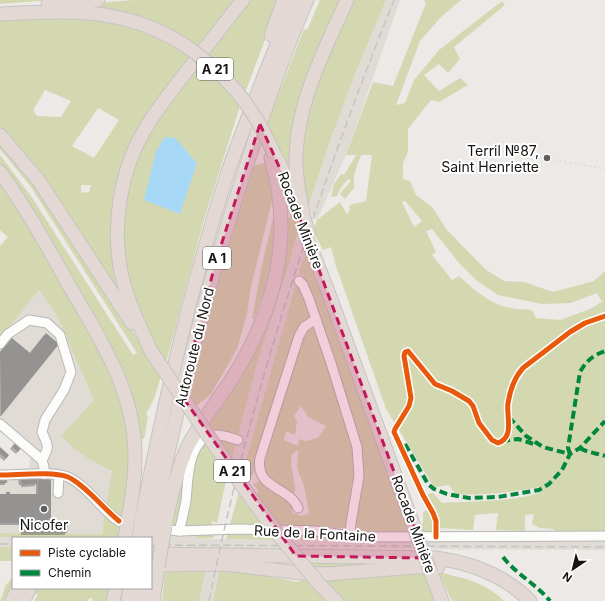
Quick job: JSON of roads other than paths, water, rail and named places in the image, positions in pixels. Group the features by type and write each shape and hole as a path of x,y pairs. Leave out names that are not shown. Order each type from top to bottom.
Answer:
{"highway":[{"path":"0,8 98,0"},
{"path":"151,351 130,304 121,272 117,242 118,210 122,188 130,161 143,132 157,110 243,0"},
{"path":"249,115 250,98 284,0"},
{"name":"Autoroute du Nord","path":"151,537 164,408 194,290 227,177 249,115 295,0"},
{"name":"Autoroute du Nord","path":"140,537 153,524 182,390 216,261 264,111 307,0"},
{"path":"303,221 296,161 299,127 310,86 347,0"},
{"name":"Rocade Minière","path":"0,14 68,12 93,13 114,16 149,26 186,46 213,66 240,96 255,116 303,221 442,601"},
{"name":"A 21","path":"0,135 39,181 243,487 281,538 336,601"},
{"path":"153,601 155,583 153,524 177,476 187,448 246,355 260,323 275,281 280,258 282,228 273,157"},
{"path":"0,172 24,207 100,337 124,388 132,422 135,445 134,484 124,520 125,537"},
{"path":"152,554 436,558 462,562 499,577 519,590 530,601"},
{"path":"152,565 224,564 300,573 328,574 416,567 442,567 460,570 480,577 496,585 518,601"},
{"path":"12,601 18,589"},
{"path":"23,601 29,589"},
{"path":"114,601 117,589"},
{"path":"128,601 130,589"},
{"path":"141,601 143,589"}],"street":[{"path":"299,281 304,285 316,319 352,429 359,458 359,476 350,536"},
{"path":"298,508 290,496 264,479 259,466 260,458 295,347 304,327 316,319"},
{"path":"0,344 8,334 29,320 47,323 60,336 71,372 64,390 45,420 42,432 48,444 47,451 42,460"},
{"path":"0,424 42,460 44,474"},
{"path":"179,531 184,509 189,467 198,445 202,440 217,435 238,440"},
{"name":"Rue de la Fontaine","path":"0,475 59,475 81,481 124,520 128,526 134,528 179,531 239,529 316,531 358,537 605,536"},
{"path":"58,494 59,475"}],"water":[{"path":"165,137 175,138 197,163 180,214 144,200 156,151"}],"railway":[{"path":"209,601 244,448 288,296 338,147 394,0"},
{"path":"0,544 12,544"},
{"path":"152,545 605,547"}],"place":[{"name":"Terril №87, Saint Henriette","path":"547,158"},
{"name":"Nicofer","path":"44,509"}]}
